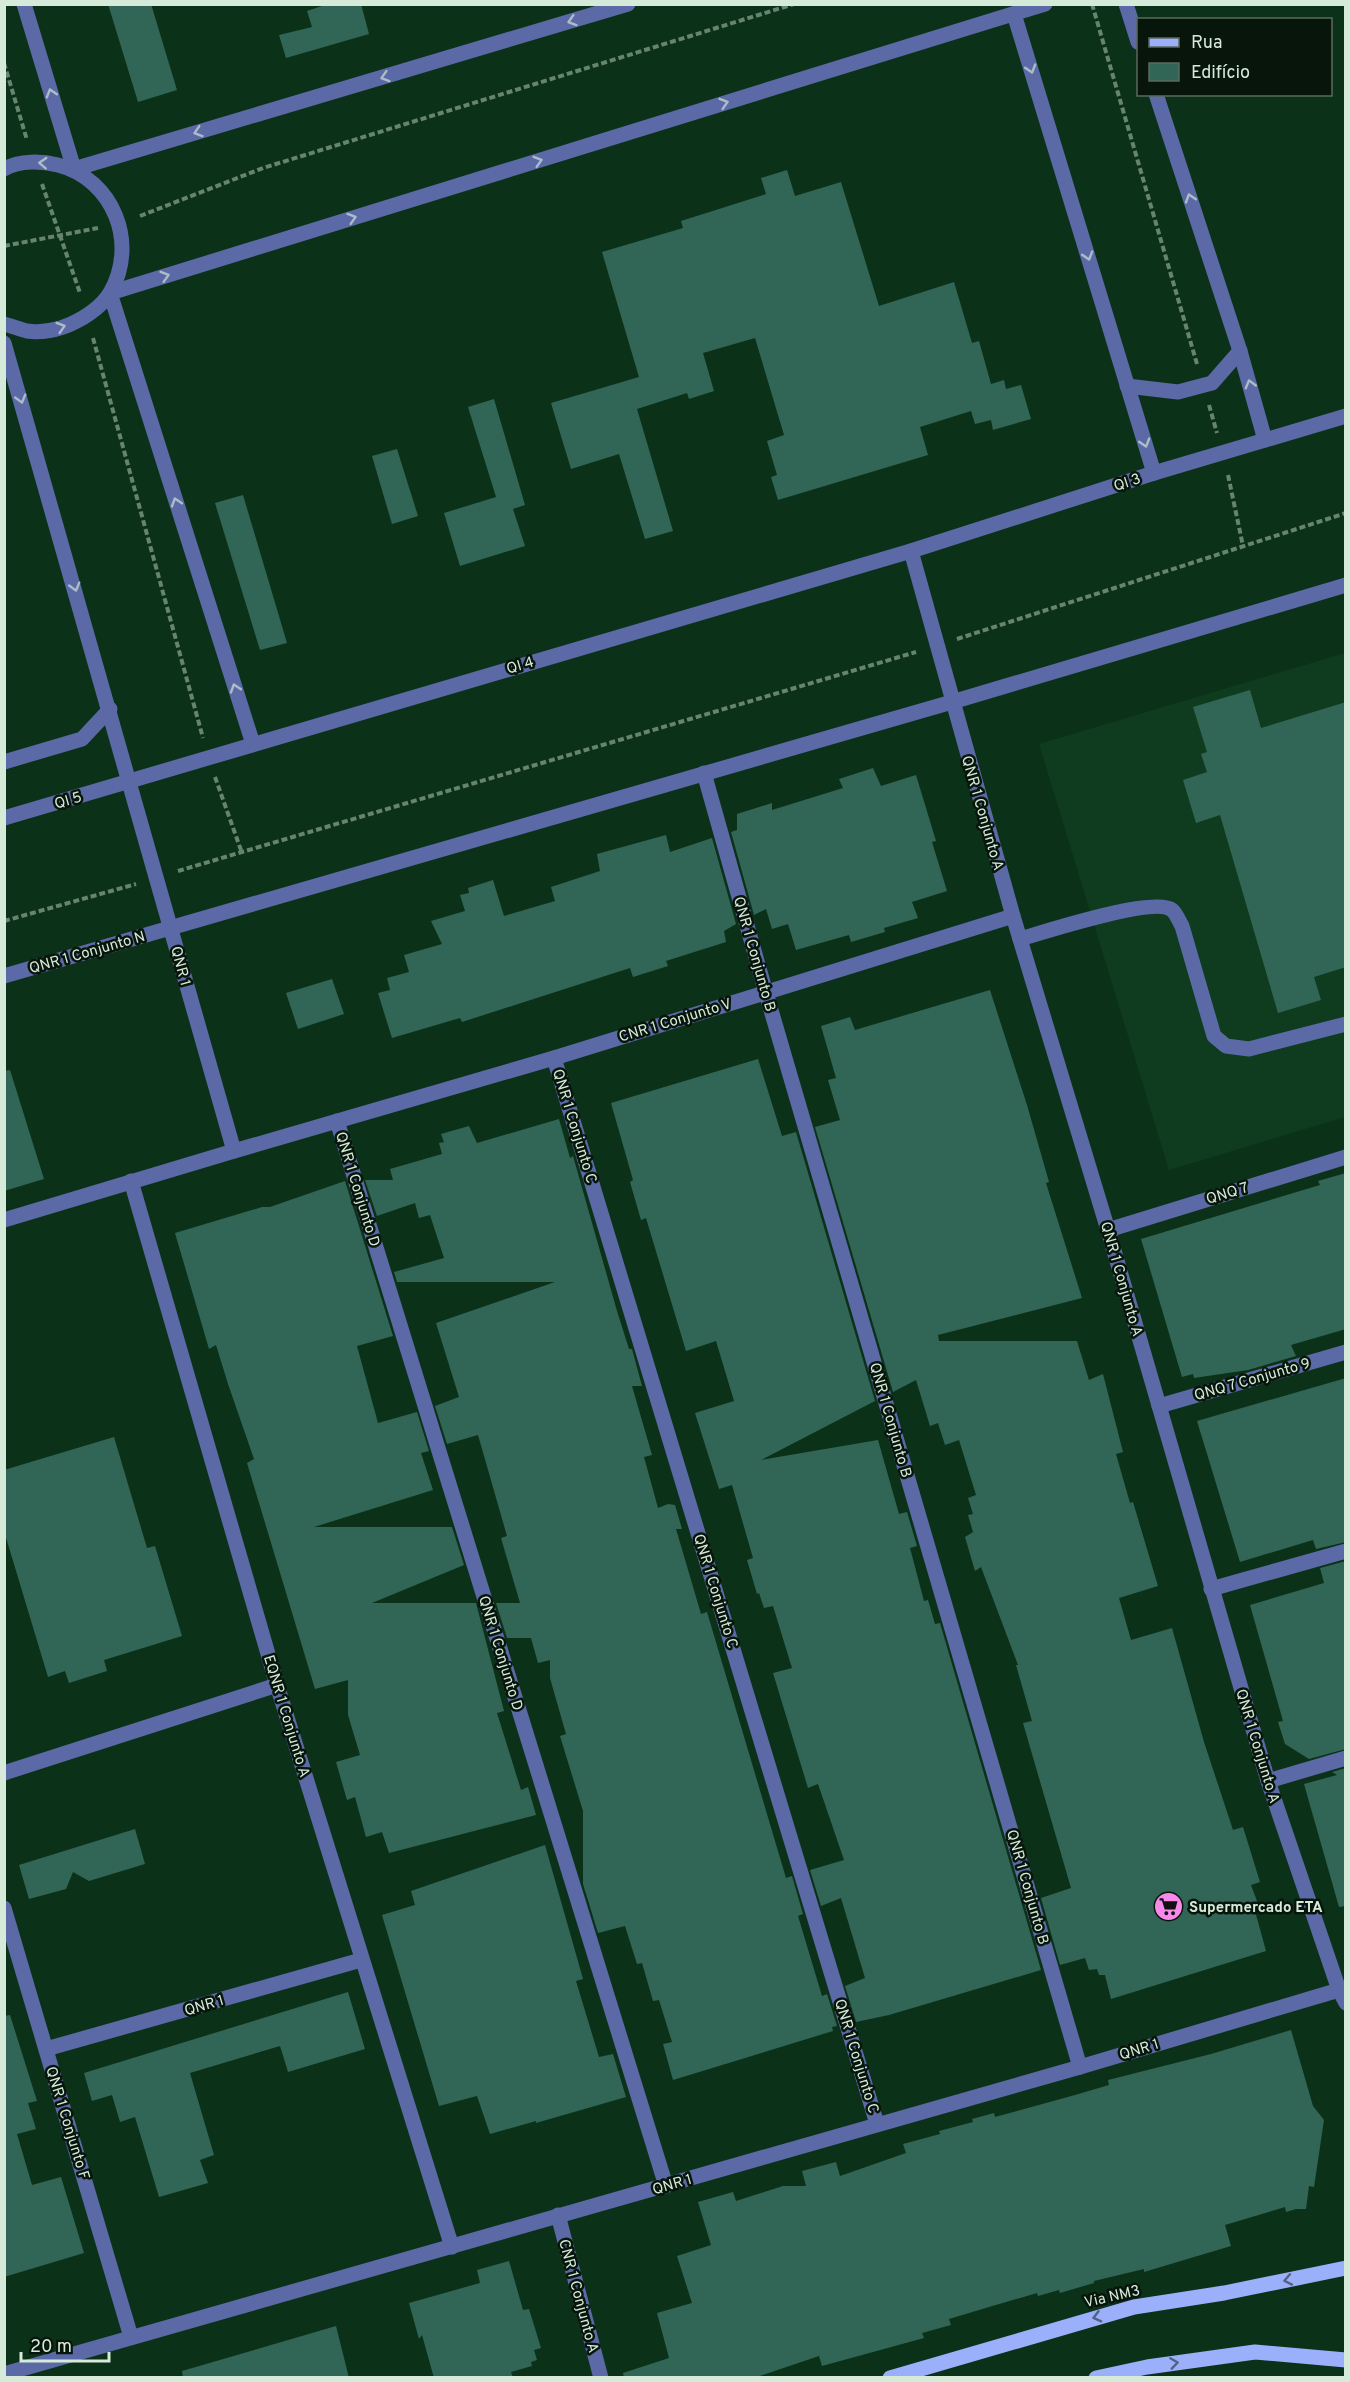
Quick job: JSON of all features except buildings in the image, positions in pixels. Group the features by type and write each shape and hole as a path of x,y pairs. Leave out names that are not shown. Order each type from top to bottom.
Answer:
{"main road":[{"name":"Via NM3","path":"890,2378 1134,2307 1224,2293 1346,2268"},
{"path":"1096,2378 1147,2367 1255,2352 1346,2360"}],"street":[{"path":"24,4 74,169"},
{"path":"74,169 628,4"},
{"path":"110,293 1045,4"},
{"path":"1126,4 1137,39"},
{"path":"1014,14 1154,473"},
{"path":"1157,96 1240,351 1265,440"},
{"path":"4,169 42,161 74,169 103,191 120,223 122,259 110,293 88,316 59,329 28,331 4,324"},
{"path":"110,293 253,744"},
{"name":"QNR 1","path":"4,343 234,1151"},
{"path":"1128,386 1178,392 1212,383 1240,351"},
{"name":"QI 3","path":"910,551 1154,473 1346,416"},
{"name":"QI 4","path":"130,781 910,551"},
{"name":"QNR 1 Conjunto A","path":"910,551 1012,916 1108,1230 1268,1781 1342,1997"},
{"name":"QNR 1 Conjunto N","path":"4,976 952,702 1346,585"},
{"path":"4,762 82,739 110,709"},
{"name":"QNR 1 Conjunto B","path":"704,773 766,993 1080,2067"},
{"name":"QI 5","path":"4,818 130,781"},
{"path":"1020,939 1087,920 1158,905 1172,910 1182,926 1214,1036 1226,1046 1249,1049 1346,1024"},
{"name":"CNR 1 Conjunto V","path":"337,1121 554,1058 1012,916"},
{"name":"QNR 1 Conjunto C","path":"554,1058 877,2124"},
{"path":"4,1220 337,1121"},
{"name":"QNR 1 Conjunto D","path":"337,1121 666,2186"},
{"name":"QNQ 7","path":"1108,1230 1346,1157"},
{"name":"EQNR 1 Conjunto A","path":"130,1181 277,1685 452,2247"},
{"name":"QNQ 7 Conjunto 9","path":"1159,1406 1346,1352"},
{"path":"1211,1589 1346,1551"},
{"path":"4,1773 277,1685"},
{"path":"1268,1781 1346,1758"},
{"name":"QNR 1 Conjunto F","path":"4,1908 131,2337"},
{"name":"QNR 1","path":"46,2049 361,1960"},
{"name":"QNR 1","path":"4,2374 877,2124 1342,1997"},
{"name":"CNR 1 Conjunto A","path":"558,2215 601,2378"}],"path":[{"path":"4,246 120,223 263,168 794,4"},
{"path":"1092,4 1223,453 1243,546"},
{"path":"4,63 34,163 88,316 208,758 242,853"},
{"path":"4,921 242,853 936,646 1346,513"}],"shaded area":[{"path":"1345,653 1345,1117 1169,1170 1039,744"}],"place":[{"name":"Supermercado ETA","path":"1168,1907"}]}
